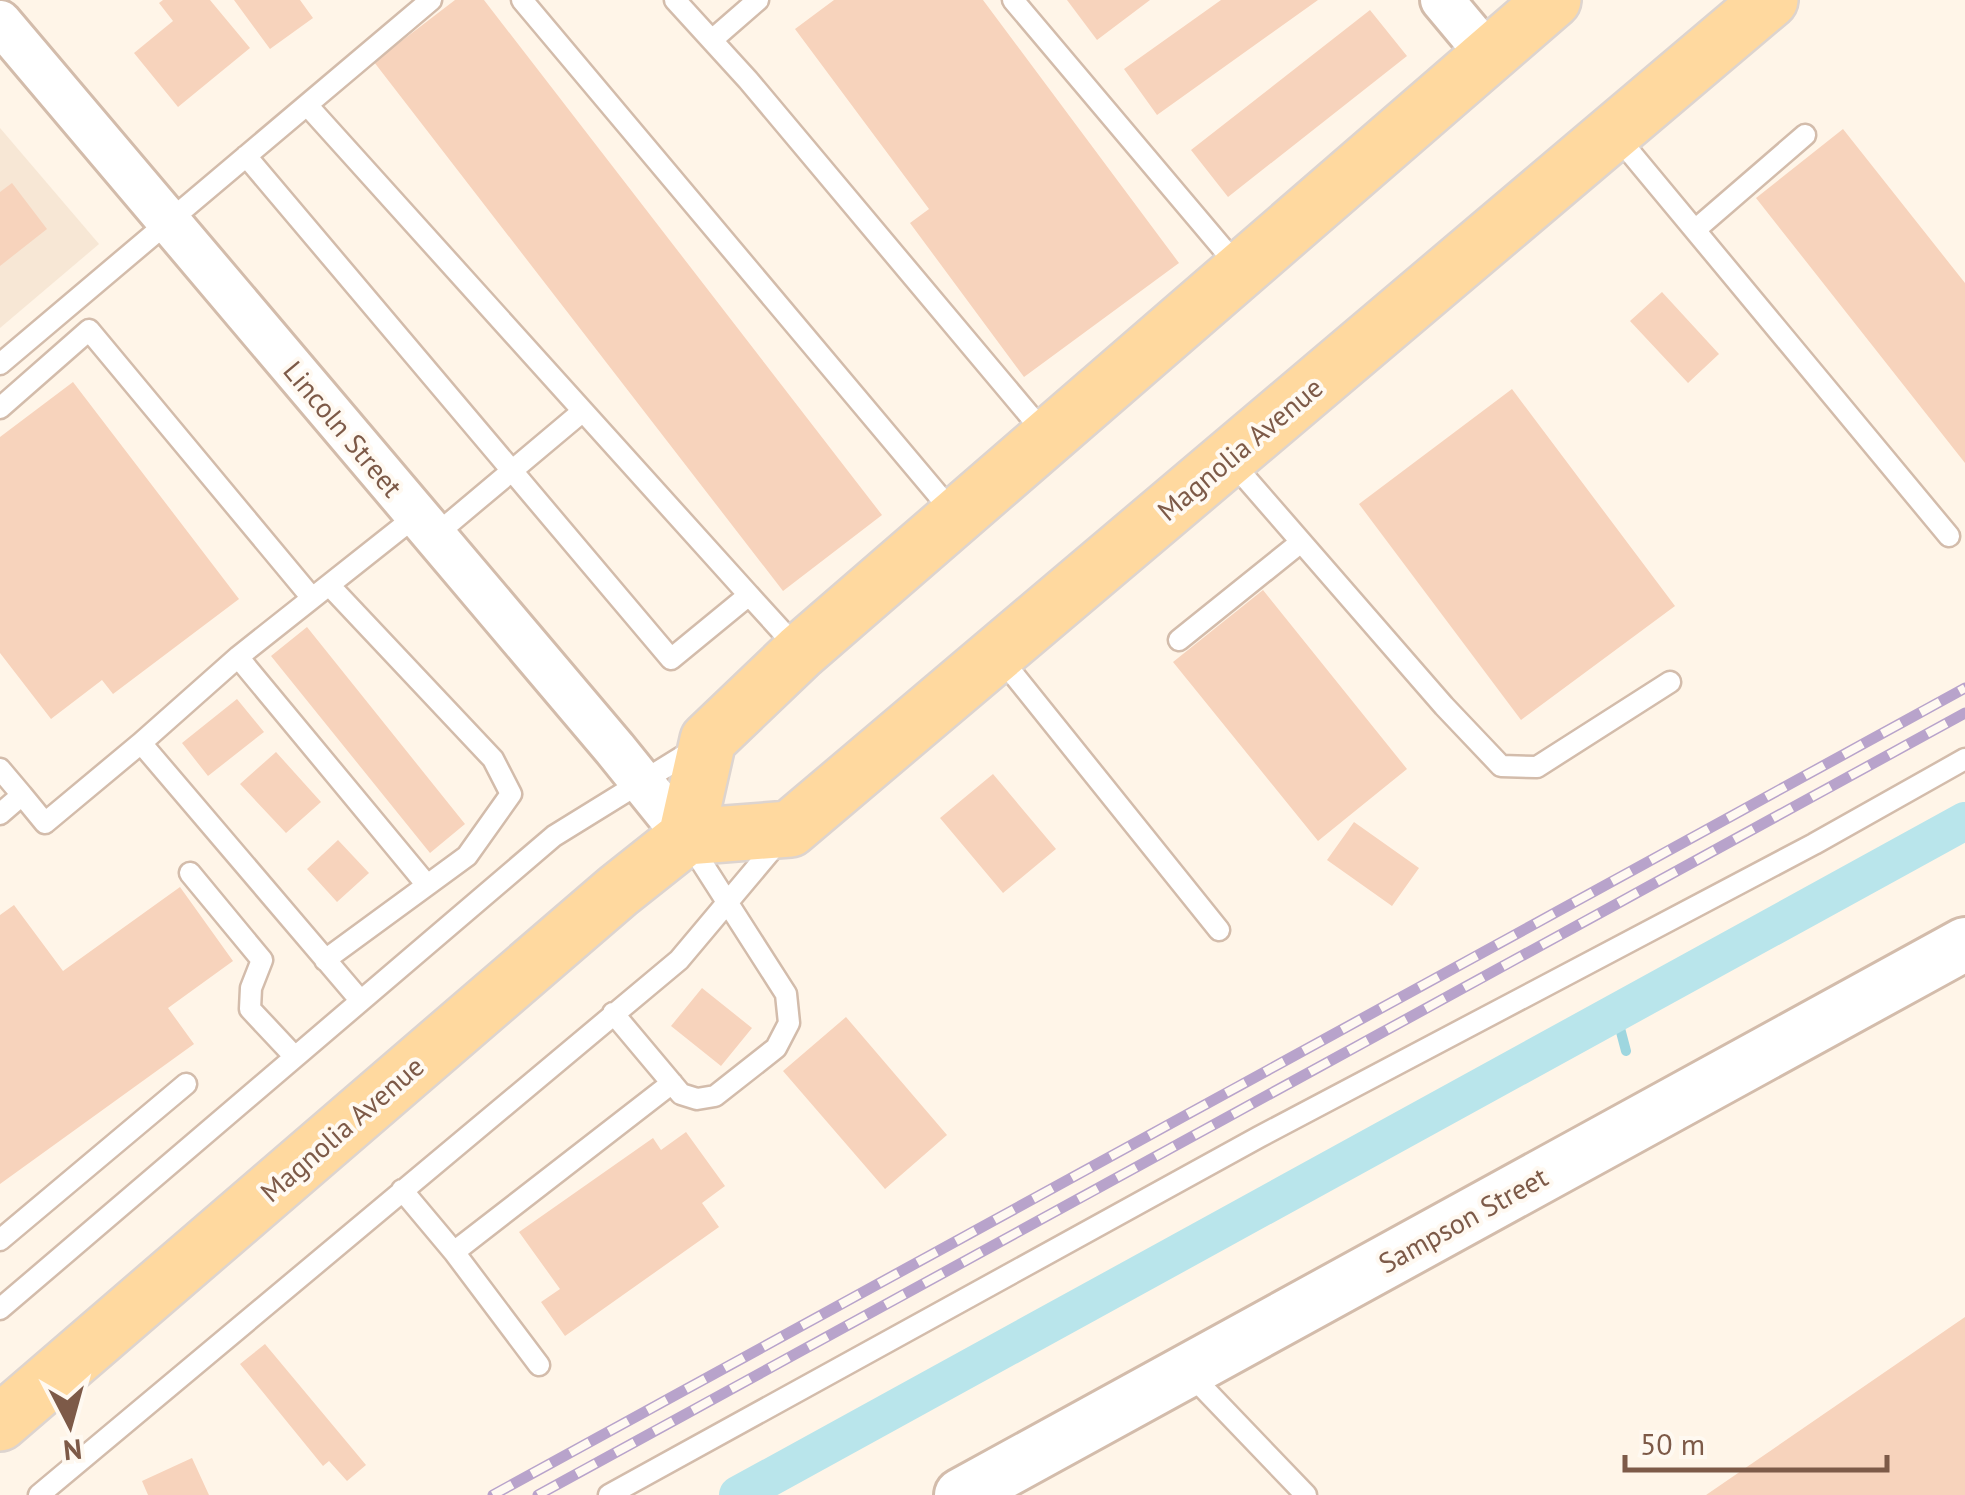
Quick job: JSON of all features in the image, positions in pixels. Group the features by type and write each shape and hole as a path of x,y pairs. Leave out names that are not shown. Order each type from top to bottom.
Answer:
{"main road":[{"path":"790,829 686,837 708,740 800,652 1554,0"},
{"name":"Magnolia Avenue","path":"790,829 1770,0"},
{"name":"Magnolia Avenue","path":"0,1423 618,891 686,837"}],"street":[{"path":"1442,0 1488,55"},
{"name":"Lincoln Street","path":"8,18 169,222 686,837"},
{"name":"Sampson Street","path":"961,1495 1965,944"}],"lane":[{"path":"0,364 431,0"},
{"path":"522,0 956,517"},
{"path":"675,0 1047,437"},
{"path":"712,40 758,0"},
{"path":"1013,0 1241,270"},
{"path":"307,105 800,652"},
{"path":"1614,132 1950,536"},
{"path":"1694,230 1805,136"},
{"path":"246,156 671,659 749,595"},
{"path":"0,408 89,330 312,598"},
{"path":"0,769 45,823 238,657 330,584 512,471 583,412"},
{"path":"1228,458 1444,706 1502,766 1537,767 1670,682"},
{"path":"1179,640 1301,542"},
{"path":"326,960 467,856 510,794 493,759 330,584"},
{"path":"997,654 1219,930"},
{"path":"238,657 427,884"},
{"path":"0,1308 554,836 708,740"},
{"path":"140,743 360,1000"},
{"path":"608,1495 1259,1137 1796,853 1965,758"},
{"path":"0,814 22,795"},
{"path":"39,1495 679,960 790,829"},
{"path":"613,1012 681,1094 697,1099 715,1096 776,1048 789,1023 786,994 686,837"},
{"path":"190,872 262,960 251,988 250,1009 294,1057"},
{"path":"454,1252 672,1083"},
{"path":"0,1240 186,1084"},
{"path":"402,1190 540,1365"},
{"path":"1188,1372 1306,1495"}],"shaded area":[{"path":"0,128 99,244 0,328"}],"building":[{"path":"210,0 250,48 178,107 134,53 173,21 159,3"},
{"path":"234,0 300,0 313,18 270,49"},
{"path":"455,0 484,0 882,515 783,591 374,62"},
{"path":"834,0 983,0 1179,263 1024,377 910,223 929,209 795,29"},
{"path":"1067,0 1150,0 1097,40"},
{"path":"1221,0 1318,0 1157,115 1124,69"},
{"path":"1370,10 1407,56 1228,197 1191,150"},
{"path":"1843,129 1965,283 1965,463 1756,198"},
{"path":"12,183 47,229 0,266 0,192"},
{"path":"1662,292 1719,354 1688,383 1630,321"},
{"path":"73,382 239,599 113,694 102,680 51,719 0,653 0,437"},
{"path":"1512,389 1675,606 1521,720 1359,504"},
{"path":"1263,590 1407,769 1318,841 1173,662"},
{"path":"307,627 465,824 430,853 271,656"},
{"path":"237,699 264,732 208,776 182,743"},
{"path":"276,752 321,802 286,833 240,784"},
{"path":"993,774 1056,849 1003,893 940,818"},
{"path":"1354,822 1419,868 1392,906 1327,860"},
{"path":"338,840 369,873 337,902 307,869"},
{"path":"180,887 233,961 168,1008 194,1044 0,1184 0,915 14,905 63,971"},
{"path":"702,988 752,1028 721,1066 671,1026"},
{"path":"846,1017 947,1135 885,1189 783,1071"},
{"path":"686,1132 725,1186 702,1203 719,1227 565,1336 541,1302 560,1289 519,1232 653,1138 661,1150"},
{"path":"1965,1317 1965,1495 1706,1495"},
{"path":"265,1344 366,1465 347,1481 329,1461 323,1466 240,1364"},
{"path":"192,1458 209,1495 148,1495 142,1481"}],"waterway":[{"path":"738,1495 1965,821"},
{"path":"1616,1013 1626,1051"}],"railway":[{"path":"493,1495 1965,688"},
{"path":"538,1495 1965,713"}]}
